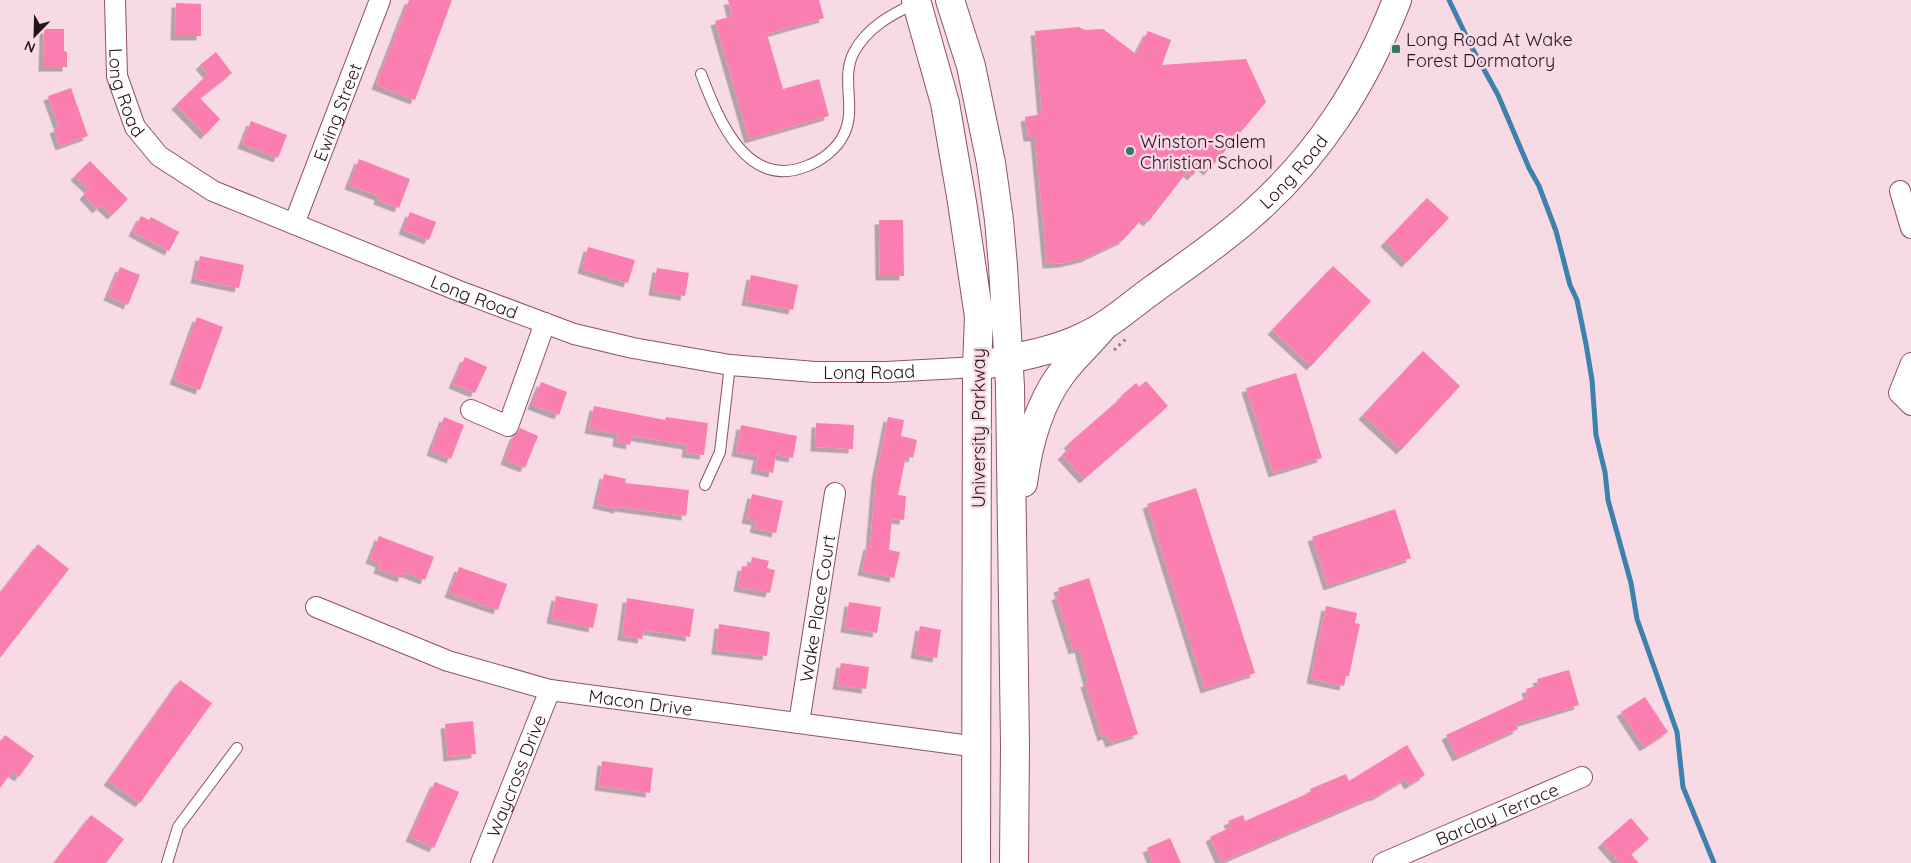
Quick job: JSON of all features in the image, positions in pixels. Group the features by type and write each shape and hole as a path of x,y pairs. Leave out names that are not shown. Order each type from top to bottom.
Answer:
{"main road":[{"name":"University Parkway","path":"950,0 971,66 991,163 999,220 1008,350 1015,745 1014,863"},
{"name":"Long Road","path":"1008,350 1041,351 1081,338 1103,327 1193,262 1250,216 1319,143 1351,98 1371,62 1398,0"},
{"name":"University Parkway","path":"916,1 945,103 961,193 979,317 977,366 978,747 976,863"},
{"name":"Long Road","path":"977,366 1008,350 1068,330 1137,301"},
{"path":"1011,522 1020,504 1026,463 1034,430 1045,400 1063,372 1103,327"}],"street":[{"name":"Long Road","path":"114,0 117,76 135,127 159,156 214,191 459,291 574,334 633,348 730,365 816,372 886,372 977,366"},
{"name":"Ewing Street","path":"294,224 380,0"},
{"path":"1900,191 1911,228"},
{"path":"471,410 508,426 545,323"},
{"path":"1911,363 1899,393 1911,405"},
{"name":"Wake Place Court","path":"799,723 835,493"},
{"name":"Macon Drive","path":"316,607 448,661 550,690 978,747"},
{"name":"Waycross Drive","path":"481,863 550,690"},
{"name":"Barclay Terrace","path":"1383,863 1582,777"}],"lane":[{"path":"701,74 716,114 746,156 760,165 779,171 816,163 836,147 844,136 849,114 848,72 855,51 867,33 880,21 916,1"},
{"path":"705,485 720,452 730,365"},
{"path":"166,863 178,827 238,748"}],"building":[{"path":"409,0 452,0 415,100 376,85"},
{"path":"728,0 819,0 824,18 767,34 783,89 819,79 829,116 749,139 715,21 732,16"},
{"path":"176,3 201,4 201,36 175,36"},
{"name":"Winston-Salem Christian School","path":"1079,27 1085,30 1103,29 1136,54 1148,31 1171,40 1162,65 1246,59 1266,102 1208,171 1201,165 1192,176 1187,172 1148,222 1143,218 1123,240 1085,258 1064,263 1047,264 1035,137 1028,137 1025,117 1042,114 1035,31"},
{"path":"44,29 64,29 64,51 67,52 67,67 43,67"},
{"path":"216,52 232,73 200,98 220,119 205,135 176,105 208,74 200,65"},
{"path":"71,88 88,136 60,146 54,129 59,127 48,96"},
{"path":"251,121 287,135 278,158 242,144"},
{"path":"359,159 410,179 399,208 378,200 379,196 349,185"},
{"path":"90,161 128,199 112,215 101,205 97,209 84,195 89,189 75,176"},
{"path":"1427,198 1449,218 1406,263 1385,242"},
{"path":"410,212 436,222 429,240 403,230"},
{"path":"141,216 149,220 151,217 179,232 169,251 133,232"},
{"path":"879,220 903,220 904,276 880,276"},
{"path":"588,247 635,260 628,283 582,269"},
{"path":"200,256 244,265 239,288 195,279"},
{"path":"1333,266 1371,301 1311,366 1272,330"},
{"path":"120,267 140,275 128,305 108,296"},
{"path":"657,268 689,273 685,296 653,291"},
{"path":"751,275 798,285 793,310 746,301"},
{"path":"197,317 223,327 200,390 174,380"},
{"path":"1423,351 1460,386 1401,450 1363,415"},
{"path":"465,357 487,367 475,393 453,384"},
{"path":"1296,373 1322,458 1273,473 1246,388"},
{"path":"1146,381 1168,406 1084,479 1062,455 1071,447 1068,444 1136,383 1139,387"},
{"path":"541,382 567,392 559,415 532,405"},
{"path":"594,406 665,420 666,417 708,423 704,455 686,453 687,445 632,436 630,445 617,442 618,434 589,429"},
{"path":"444,417 464,425 451,459 431,451"},
{"path":"888,417 904,420 901,436 917,440 913,458 906,456 898,495 906,496 904,520 892,519 889,550 900,552 894,578 862,571 868,545 870,546 876,476"},
{"path":"816,423 854,425 853,449 815,447"},
{"path":"741,425 797,436 793,458 776,455 773,473 755,469 758,456 736,452"},
{"path":"520,428 538,436 525,468 505,460 514,436"},
{"path":"604,474 626,479 625,483 689,490 686,516 619,507 618,509 597,504"},
{"path":"1196,488 1255,673 1205,689 1147,504"},
{"path":"752,494 783,501 776,533 754,528 756,521 746,519"},
{"path":"1395,509 1411,558 1328,586 1312,537"},
{"path":"379,536 434,557 425,580 404,572 402,578 378,569 380,563 370,559"},
{"path":"38,544 69,569 0,658 0,593"},
{"path":"752,557 769,561 767,568 775,570 770,593 738,587 742,566 750,567"},
{"path":"459,567 507,584 498,610 449,593"},
{"path":"1089,578 1138,734 1110,743 1107,735 1102,737 1085,683 1088,682 1079,648 1073,650 1056,596 1060,594 1058,588"},
{"path":"556,596 598,604 593,628 551,619"},
{"path":"627,598 694,609 690,637 644,630 642,639 622,636"},
{"path":"849,602 881,607 877,633 845,628"},
{"path":"1326,606 1357,613 1355,623 1360,624 1349,676 1346,676 1344,686 1311,679"},
{"path":"719,624 770,632 767,656 716,650"},
{"path":"920,626 941,630 937,658 915,654"},
{"path":"841,663 869,667 866,689 837,685"},
{"path":"1569,670 1579,705 1516,724 1518,729 1457,757 1446,735 1528,697 1526,689 1539,685 1537,679"},
{"path":"180,680 212,703 140,803 108,781"},
{"path":"1645,697 1668,732 1644,747 1621,712"},
{"path":"473,721 476,754 448,757 445,724"},
{"path":"5,735 34,756 19,777 12,772 0,788 0,742"},
{"path":"1407,745 1425,775 1409,785 1405,779 1375,797 1221,862 1210,837 1231,827 1228,821 1243,815 1245,821 1311,792 1310,789 1346,774 1349,781"},
{"path":"602,761 653,768 650,793 599,786"},
{"path":"435,782 459,792 434,848 410,837"},
{"path":"91,815 124,839 106,863 54,863"},
{"path":"1631,818 1649,839 1631,854 1639,863 1620,863 1602,843"},
{"path":"1170,838 1181,863 1153,863 1147,848"}],"waterway":[{"path":"1449,0 1471,46 1498,95 1529,168 1539,186 1556,231 1570,285 1577,300 1592,380 1596,435 1605,472 1608,500 1631,583 1637,619 1677,732 1683,787 1714,863"}],"place":[{"name":"Long Road At Wake Forest Dormatory","path":"1396,49"},
{"name":"Winston-Salem Christian School","path":"1130,151"}]}
